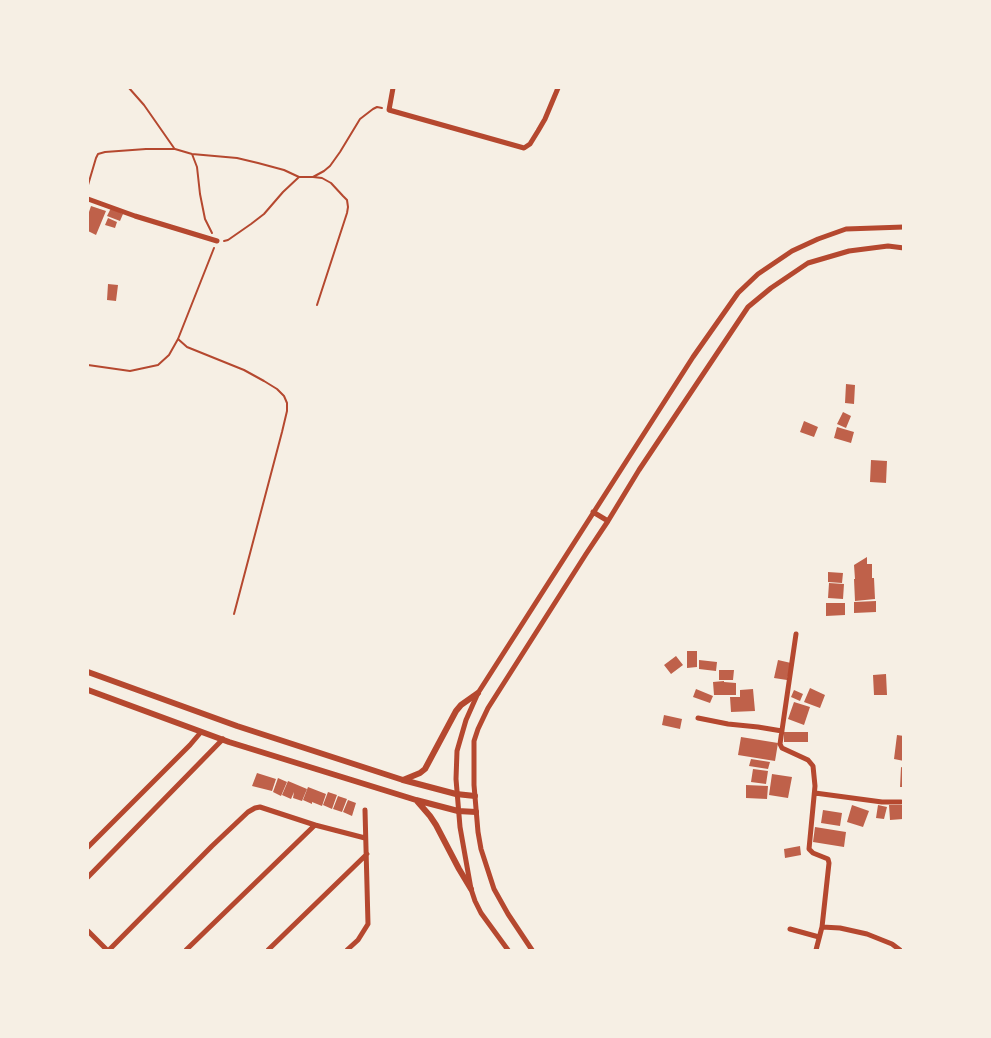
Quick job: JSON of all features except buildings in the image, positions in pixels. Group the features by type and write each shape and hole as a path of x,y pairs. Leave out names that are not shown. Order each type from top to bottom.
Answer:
{"street":[{"path":"393,88 389,110 524,148 533,140 542,125 558,88"},
{"path":"88,199 135,216 217,241"},
{"path":"471,889 456,794 456,751 466,720 478,693 693,357 738,293 758,274 792,250 846,229 904,227"},
{"path":"532,950 494,889 481,849 476,812 474,741 488,708 639,470 748,306 808,263 849,251 888,246 904,248"},
{"path":"594,512 608,521"},
{"path":"796,634 780,740 781,747 812,763 814,774 815,793 809,849 813,853 828,859 829,863 822,927 816,950"},
{"path":"88,672 237,726 403,780 456,794 475,796"},
{"path":"88,690 200,732 416,800 458,811 476,812"},
{"path":"403,780 425,769 456,711 478,693"},
{"path":"698,718 782,731"},
{"path":"88,847 190,745 200,732"},
{"path":"88,877 222,739"},
{"path":"815,793 882,802 901,802"},
{"path":"416,800 436,825 471,889 481,912 508,950"},
{"path":"88,931 108,950 212,846 248,812 255,808 260,807 315,826 366,838"},
{"path":"347,950 358,940 368,924 365,810"},
{"path":"186,950 315,826"},
{"path":"268,950 367,854"},
{"path":"822,927 840,928 867,934 892,944 900,950"},
{"path":"790,929 820,937"}],"path":[{"path":"129,88 144,105 174,149"},
{"path":"313,176 330,166 365,114 377,107 389,110"},
{"path":"88,185 98,154 146,149 174,149 192,154 237,158 258,162 300,177 313,176 322,178 335,187 347,200 348,213 316,305"},
{"path":"192,154 197,167 205,219 217,241"},
{"path":"217,241 224,242 228,240 264,214 283,192 300,177"},
{"path":"88,365 130,371 158,364 169,355 178,339 217,241"},
{"path":"178,339 188,347 244,370 278,389 287,403 282,432 234,614"}]}
